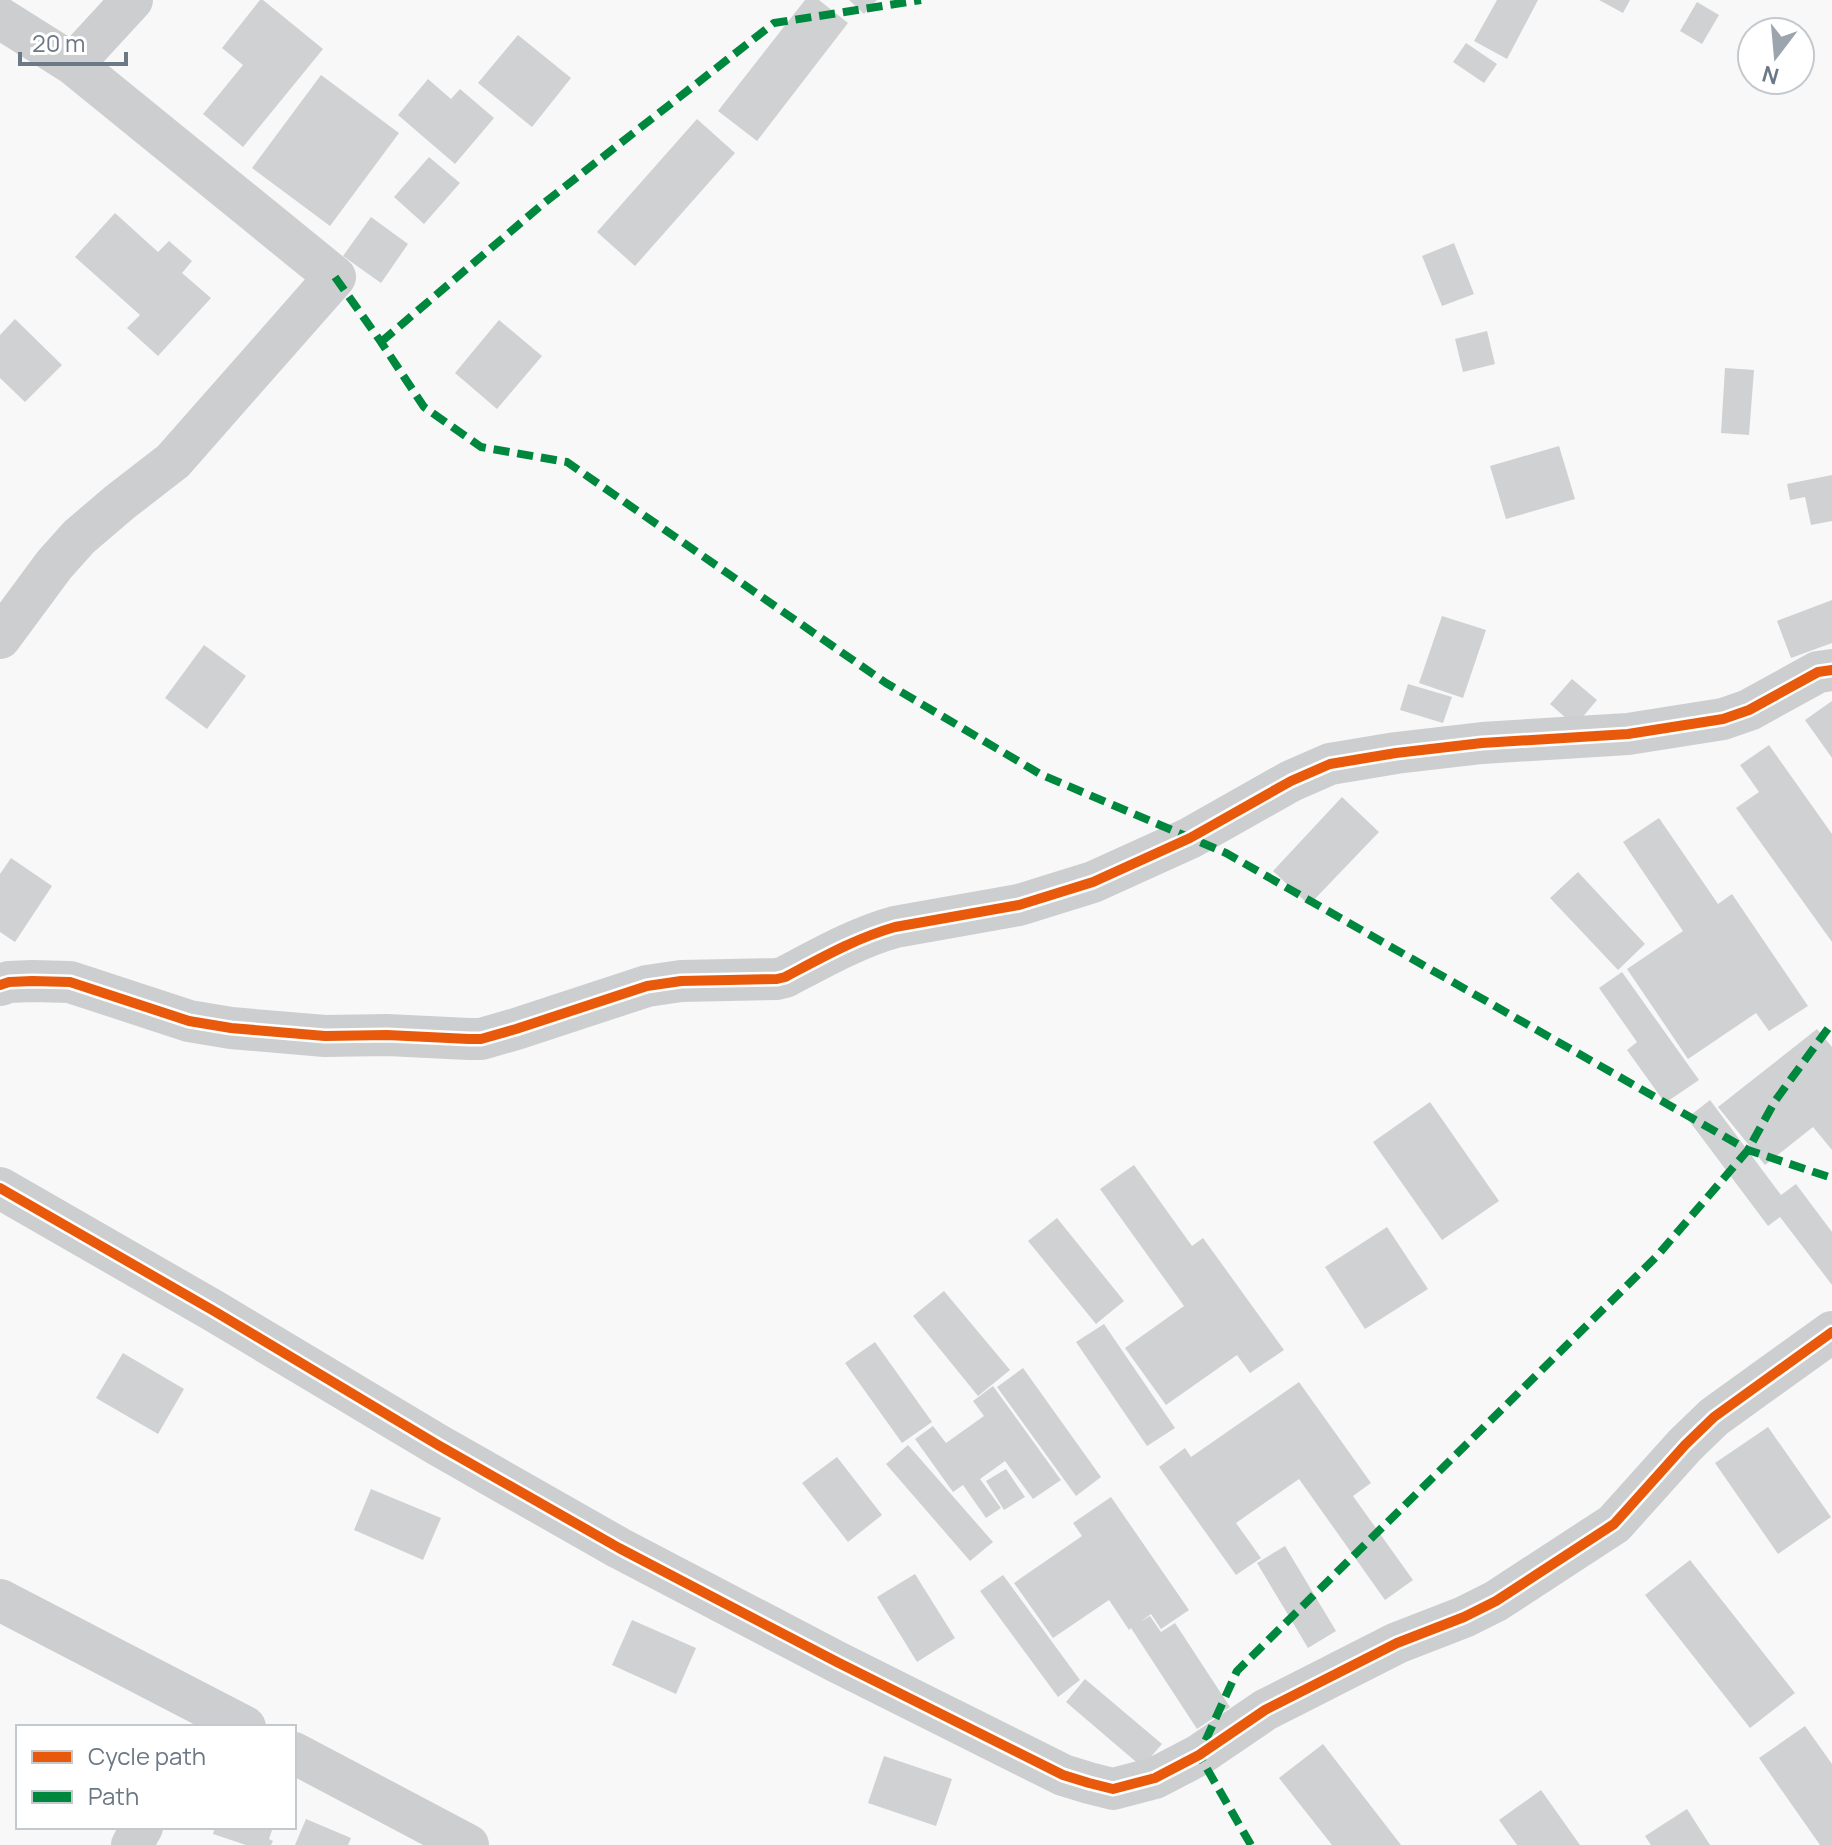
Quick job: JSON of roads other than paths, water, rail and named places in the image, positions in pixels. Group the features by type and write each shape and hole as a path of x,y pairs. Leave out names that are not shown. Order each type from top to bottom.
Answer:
{"street":[{"path":"73,64 132,0"},
{"path":"0,18 73,64 335,277 173,461 79,537 54,565 0,638"},
{"path":"0,985 32,981 70,982 189,1021 231,1028 325,1036 481,1039 647,986 681,981 785,977 863,936 879,931 1019,905 1093,882 1190,838 1291,781 1330,764 1482,743 1628,734 1723,719 1749,710 1818,672 1832,670"},
{"path":"0,1188 619,1548 1063,1775 1113,1789 1166,1773 1199,1755 1265,1710 1397,1643 1496,1601 1563,1559 1614,1524 1714,1417 1832,1332"},
{"path":"0,1600 200,1717 236,1725"},
{"path":"296,1754 468,1845"}]}
